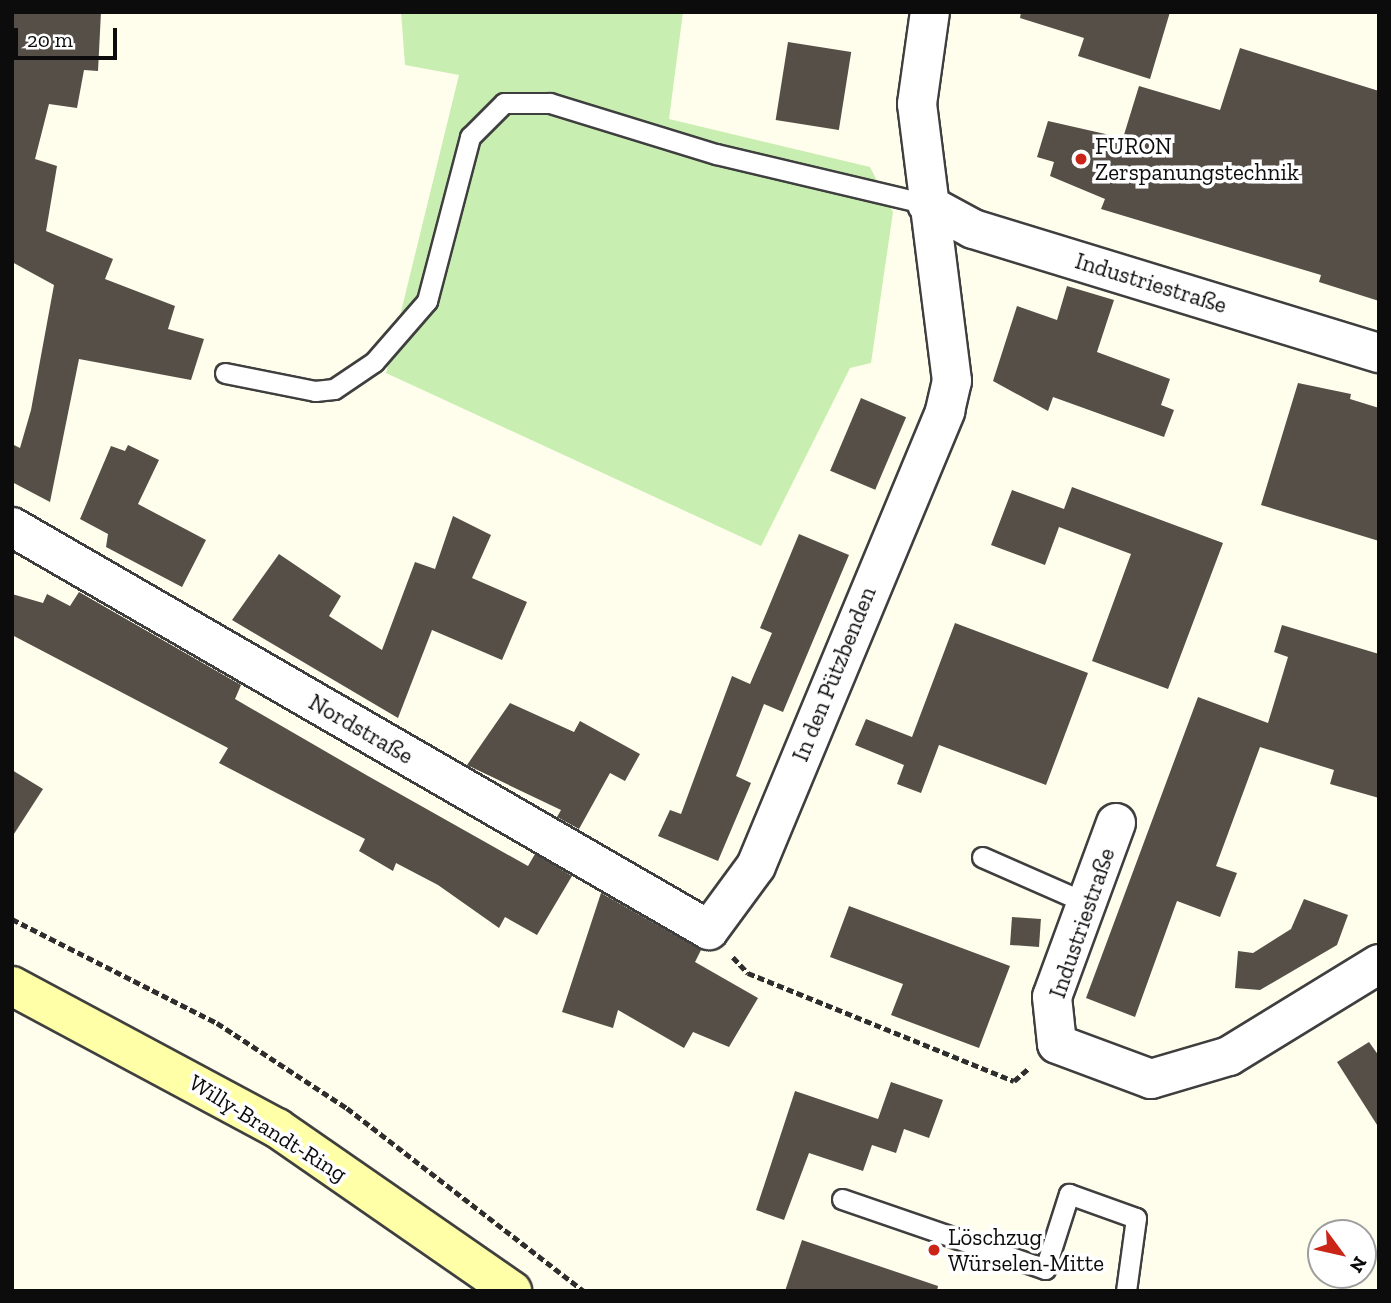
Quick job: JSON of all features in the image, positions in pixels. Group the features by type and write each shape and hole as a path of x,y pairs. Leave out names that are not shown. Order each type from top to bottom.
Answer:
{"main road":[{"name":"Willy-Brandt-Ring","path":"12,986 277,1128 512,1291"}],"street":[{"name":"In den Pützbenden","path":"709,930 756,866 945,411 952,381 927,204 917,104 930,12"},
{"name":"Industriestraße","path":"927,204 972,229 1379,353"},
{"name":"Nordstraße","path":"12,527 709,930"},
{"name":"Industriestraße","path":"1056,1044 1052,997 1116,823"},
{"path":"1056,1044 1152,1080 1229,1056 1379,964"}],"lane":[{"path":"225,373 334,389 382,354 417,318 430,294 470,137 505,103 550,103 716,153 927,204"},
{"path":"982,857 1087,903"},
{"path":"842,1199 1045,1269 1069,1194 1136,1218 1126,1291"}],"path":[{"path":"12,919 217,1023 380,1133 584,1291"},
{"path":"709,930 748,973 1014,1081 1056,1044"}],"green space":[{"path":"401,12 683,12 669,119 870,167 893,212 871,363 850,368 761,546 386,373 459,75 405,65"}],"building":[{"path":"12,12 101,12 98,71 84,70 77,108 49,104 35,159 57,166 46,231 113,259 105,279 175,306 168,329 204,339 191,380 79,359 50,502 12,482 12,444 20,448 31,410 54,285 12,262"},
{"path":"1021,12 1170,12 1150,79 1078,56 1084,38 1020,18"},
{"path":"788,42 851,52 839,130 776,120"},
{"path":"1240,48 1379,91 1379,301 1319,282 1321,275 1101,209 1105,199 1050,176 1054,162 1037,157 1048,121 1123,138 1139,86 1220,110"},
{"path":"1067,286 1114,300 1097,352 1170,379 1161,405 1174,410 1164,437 1053,397 1048,411 993,381 1017,306 1057,320"},
{"path":"1298,383 1351,394 1350,399 1379,408 1379,541 1261,505"},
{"path":"861,398 906,417 875,490 830,471"},
{"path":"128,445 159,460 138,504 206,540 182,587 106,547 108,534 80,519 111,446 125,451"},
{"path":"1072,487 1223,543 1168,689 1092,661 1131,554 1059,527 1045,565 991,545 1012,490 1064,509"},
{"path":"453,516 491,535 472,578 527,602 502,660 432,630 398,718 232,620 279,554 341,596 329,616 382,650 415,562 435,569"},
{"path":"799,534 849,555 783,712 764,704 736,776 751,783 718,861 658,836 670,810 681,814 732,676 750,684 772,633 760,628"},
{"path":"79,592 241,685 235,699 368,776 528,866 535,854 572,876 537,935 505,917 499,928 438,885 396,863 393,871 359,851 365,839 219,763 228,748 12,635 12,594 43,603 47,594 70,606"},
{"path":"955,623 1088,673 1046,785 939,745 921,793 897,784 904,765 855,745 866,719 912,737"},
{"path":"1282,625 1379,654 1379,798 1330,784 1334,770 1260,747 1216,866 1237,873 1220,917 1177,901 1135,1017 1086,998 1198,697 1268,723 1288,657 1274,652"},
{"path":"510,703 574,732 580,721 640,754 625,781 610,773 579,829 557,817 561,810 467,765"},
{"path":"12,770 43,789 12,837"},
{"path":"601,893 701,950 695,962 758,998 729,1047 693,1032 684,1048 618,1010 613,1028 562,1012"},
{"path":"1304,899 1348,915 1337,945 1260,990 1235,988 1238,951 1253,953 1291,929"},
{"path":"849,906 1010,966 979,1048 891,1015 903,984 830,957"},
{"path":"1012,917 1041,919 1039,947 1010,945"},
{"path":"1369,1042 1379,1056 1379,1128 1337,1062"},
{"path":"891,1082 943,1100 929,1138 904,1129 896,1153 872,1145 863,1171 809,1153 784,1220 756,1210 795,1091 878,1119"},
{"path":"802,1240 938,1286 937,1291 785,1291"}],"place":[{"name":"FURON Zerspanungstechnik","path":"1081,159"},
{"name":"Löschzug Würselen-Mitte","path":"934,1250"}]}
